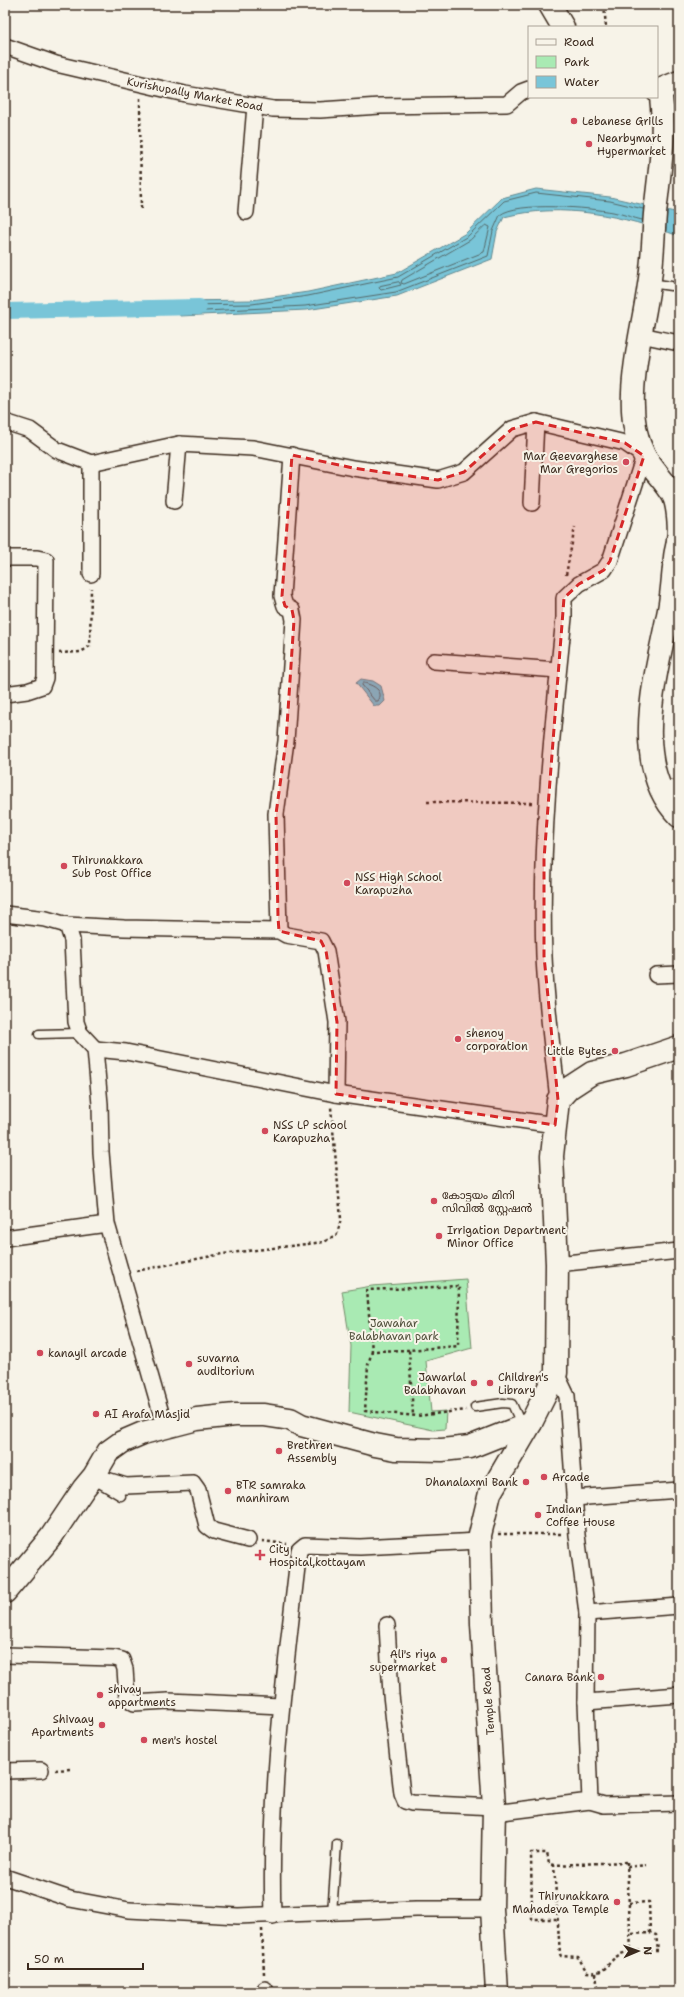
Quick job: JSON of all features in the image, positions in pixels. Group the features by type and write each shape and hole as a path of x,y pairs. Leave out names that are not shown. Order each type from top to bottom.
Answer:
{"main road":[{"path":"550,5 562,26"},
{"path":"665,88 662,145 650,272 640,334 633,392 635,428 644,456 674,497 679,538 675,557 675,603 651,702 650,724 651,752 656,777 670,788 672,809 679,816"},
{"path":"556,1373 557,1264 552,1156 558,1100 569,1088 592,1073 626,1065 679,1047"},
{"name":"Temple Road","path":"498,1992 492,1909 494,1810 482,1624 480,1538 490,1493 556,1373"},
{"path":"5,1592 51,1537 93,1478 108,1452 122,1442 143,1433 197,1419 235,1415 264,1415 290,1418 301,1426 375,1445 396,1449 434,1450 470,1447 527,1425"}],"street":[{"name":"Kurishupally Market Road","path":"5,46 56,64 185,94 255,106 308,110 380,106 507,104 521,92 528,89"},
{"path":"246,212 255,106"},
{"path":"640,334 679,343"},
{"path":"5,422 30,430 57,450 91,463 180,444 253,448 352,468 438,480 464,472 512,429 536,422 625,444 644,456 610,561 604,570 579,584 564,598 547,803 544,859 544,956 558,1100"},
{"path":"532,503 536,422"},
{"path":"174,501 180,444"},
{"path":"279,931 276,814 286,741 294,620 292,610 285,606 282,596 292,455"},
{"path":"91,463 91,574"},
{"path":"5,558 37,558 46,560 44,678 42,686 27,691 5,694"},
{"path":"434,661 558,670"},
{"path":"5,914 46,919 67,925 124,928 279,931 286,935 321,942 326,951 337,1022 333,1093"},
{"path":"67,925 72,940 74,1011 80,1033 95,1050 100,1104 101,1152 107,1224 165,1427"},
{"path":"656,975 679,974"},
{"path":"95,1050 126,1052 333,1093 555,1125"},
{"path":"5,1238 107,1224"},
{"path":"557,1264 679,1251"},
{"path":"556,1373 566,1396 577,1535 587,1613 586,1702 590,1801"},
{"path":"93,1478 126,1486 193,1483 199,1494 207,1526 214,1531 248,1540"},
{"path":"574,1498 679,1490"},
{"path":"267,1915 281,1706 299,1550 305,1545 360,1547 480,1538"},
{"path":"587,1613 679,1606"},
{"path":"387,1625 391,1695 402,1794 405,1801 412,1803 494,1810 590,1801 604,1805 679,1803"},
{"path":"5,1655 114,1658 122,1660 125,1669 127,1698 134,1703 168,1701 281,1706"},
{"path":"586,1702 679,1695"},
{"path":"5,1771 41,1770"},
{"path":"5,1877 70,1899 129,1910 238,1916 492,1909"}],"lane":[{"path":"650,272 671,286"},
{"path":"39,1034 80,1033"},
{"path":"472,1408 503,1403 512,1404 527,1425"},
{"path":"93,1478 121,1496"},
{"path":"332,1913 337,1844"}],"path":[{"path":"604,5 606,26"},
{"path":"140,84 141,212"},
{"path":"564,598 566,572 575,527"},
{"path":"44,653 81,652 90,646 91,574"},
{"path":"427,802 547,803"},
{"path":"122,1274 222,1254 324,1242 337,1234 341,1219 333,1093"},
{"path":"372,1352 458,1346 459,1286 368,1290 372,1352 368,1364 365,1411 413,1415 459,1412 472,1408"},
{"path":"409,1350 413,1415"},
{"path":"480,1538 551,1533 577,1535"},
{"path":"248,1540 291,1544"},
{"path":"556,1919 532,1920 530,1853 547,1853 549,1864 554,1865 627,1862 631,1951"},
{"path":"554,1865 556,1919 561,1956 578,1956 587,1972 596,1973 605,1970 619,1955 631,1951 658,1951 656,1935 650,1933 630,1934"},
{"path":"627,1867 646,1865"},
{"path":"629,1903 649,1902 650,1933"},
{"path":"265,1991 267,1915"},
{"path":"596,1973 598,1992"}],"highlighted area":[{"path":"536,422 625,443 644,456 610,561 604,570 579,584 564,598 544,859 544,956 558,1100 555,1125 336,1094 337,1022 326,951 321,941 279,931 278,917 276,814 286,741 294,620 292,610 285,606 282,596 292,455 353,468 438,480 464,472 512,429"}],"green space":[{"name":"Jawahar Balabhavan park","path":"466,1279 472,1348 426,1361 431,1412 446,1411 445,1429 433,1430 349,1412 351,1346 342,1291 372,1286"}],"water":[{"path":"536,189 610,197 679,213 679,236 636,222 593,213 548,211 526,213 504,217 497,232 492,259 397,296 306,310 180,316 177,301 252,300 308,292 397,273 466,233 502,198"},
{"path":"361,679 373,681 381,686 385,701 380,706 374,706 356,683"}],"waterway":[{"path":"5,311 199,307"}],"place":[{"name":"Lebanese Grills","path":"574,121"},
{"name":"Nearbymart Hypermarket","path":"589,144"},
{"name":"Mar Geevarghese Mar Gregorios","path":"626,462"},
{"name":"Thirunakkara Sub Post Office","path":"64,866"},
{"name":"NSS High School Karapuzha","path":"347,883"},
{"name":"shenoy corporation","path":"458,1039"},
{"name":"Little Bytes","path":"615,1051"},
{"name":"NSS LP school Karapuzha","path":"265,1131"},
{"name":"കോട്ടയം മിനി സിവിൽ സ്റ്റേഷൻ","path":"434,1201"},
{"name":"Irrigation Department Minor Office","path":"439,1236"},
{"name":"kanayil arcade","path":"40,1353"},
{"name":"suvarna auditorium","path":"189,1364"},
{"name":"Jawarlal Balabhavan","path":"474,1383"},
{"name":"Children's Library","path":"490,1383"},
{"name":"AI Arafa Masjid","path":"96,1414"},
{"name":"Brethren Assembly","path":"279,1451"},
{"name":"Arcade","path":"544,1477"},
{"name":"Dhanalaxmi Bank","path":"526,1482"},
{"name":"BTR samraka manhiram","path":"228,1491"},
{"name":"Indian Coffee House","path":"538,1515"},
{"name":"City Hospital,kottayam","path":"260,1555"},
{"name":"Ali's riya supermarket","path":"444,1660"},
{"name":"Canara Bank","path":"601,1677"},
{"name":"shivay appartments","path":"100,1695"},
{"name":"Shivaay Apartments","path":"102,1725"},
{"name":"men's hostel","path":"144,1740"},
{"name":"Thirunakkara Mahadeva Temple","path":"617,1902"}]}
